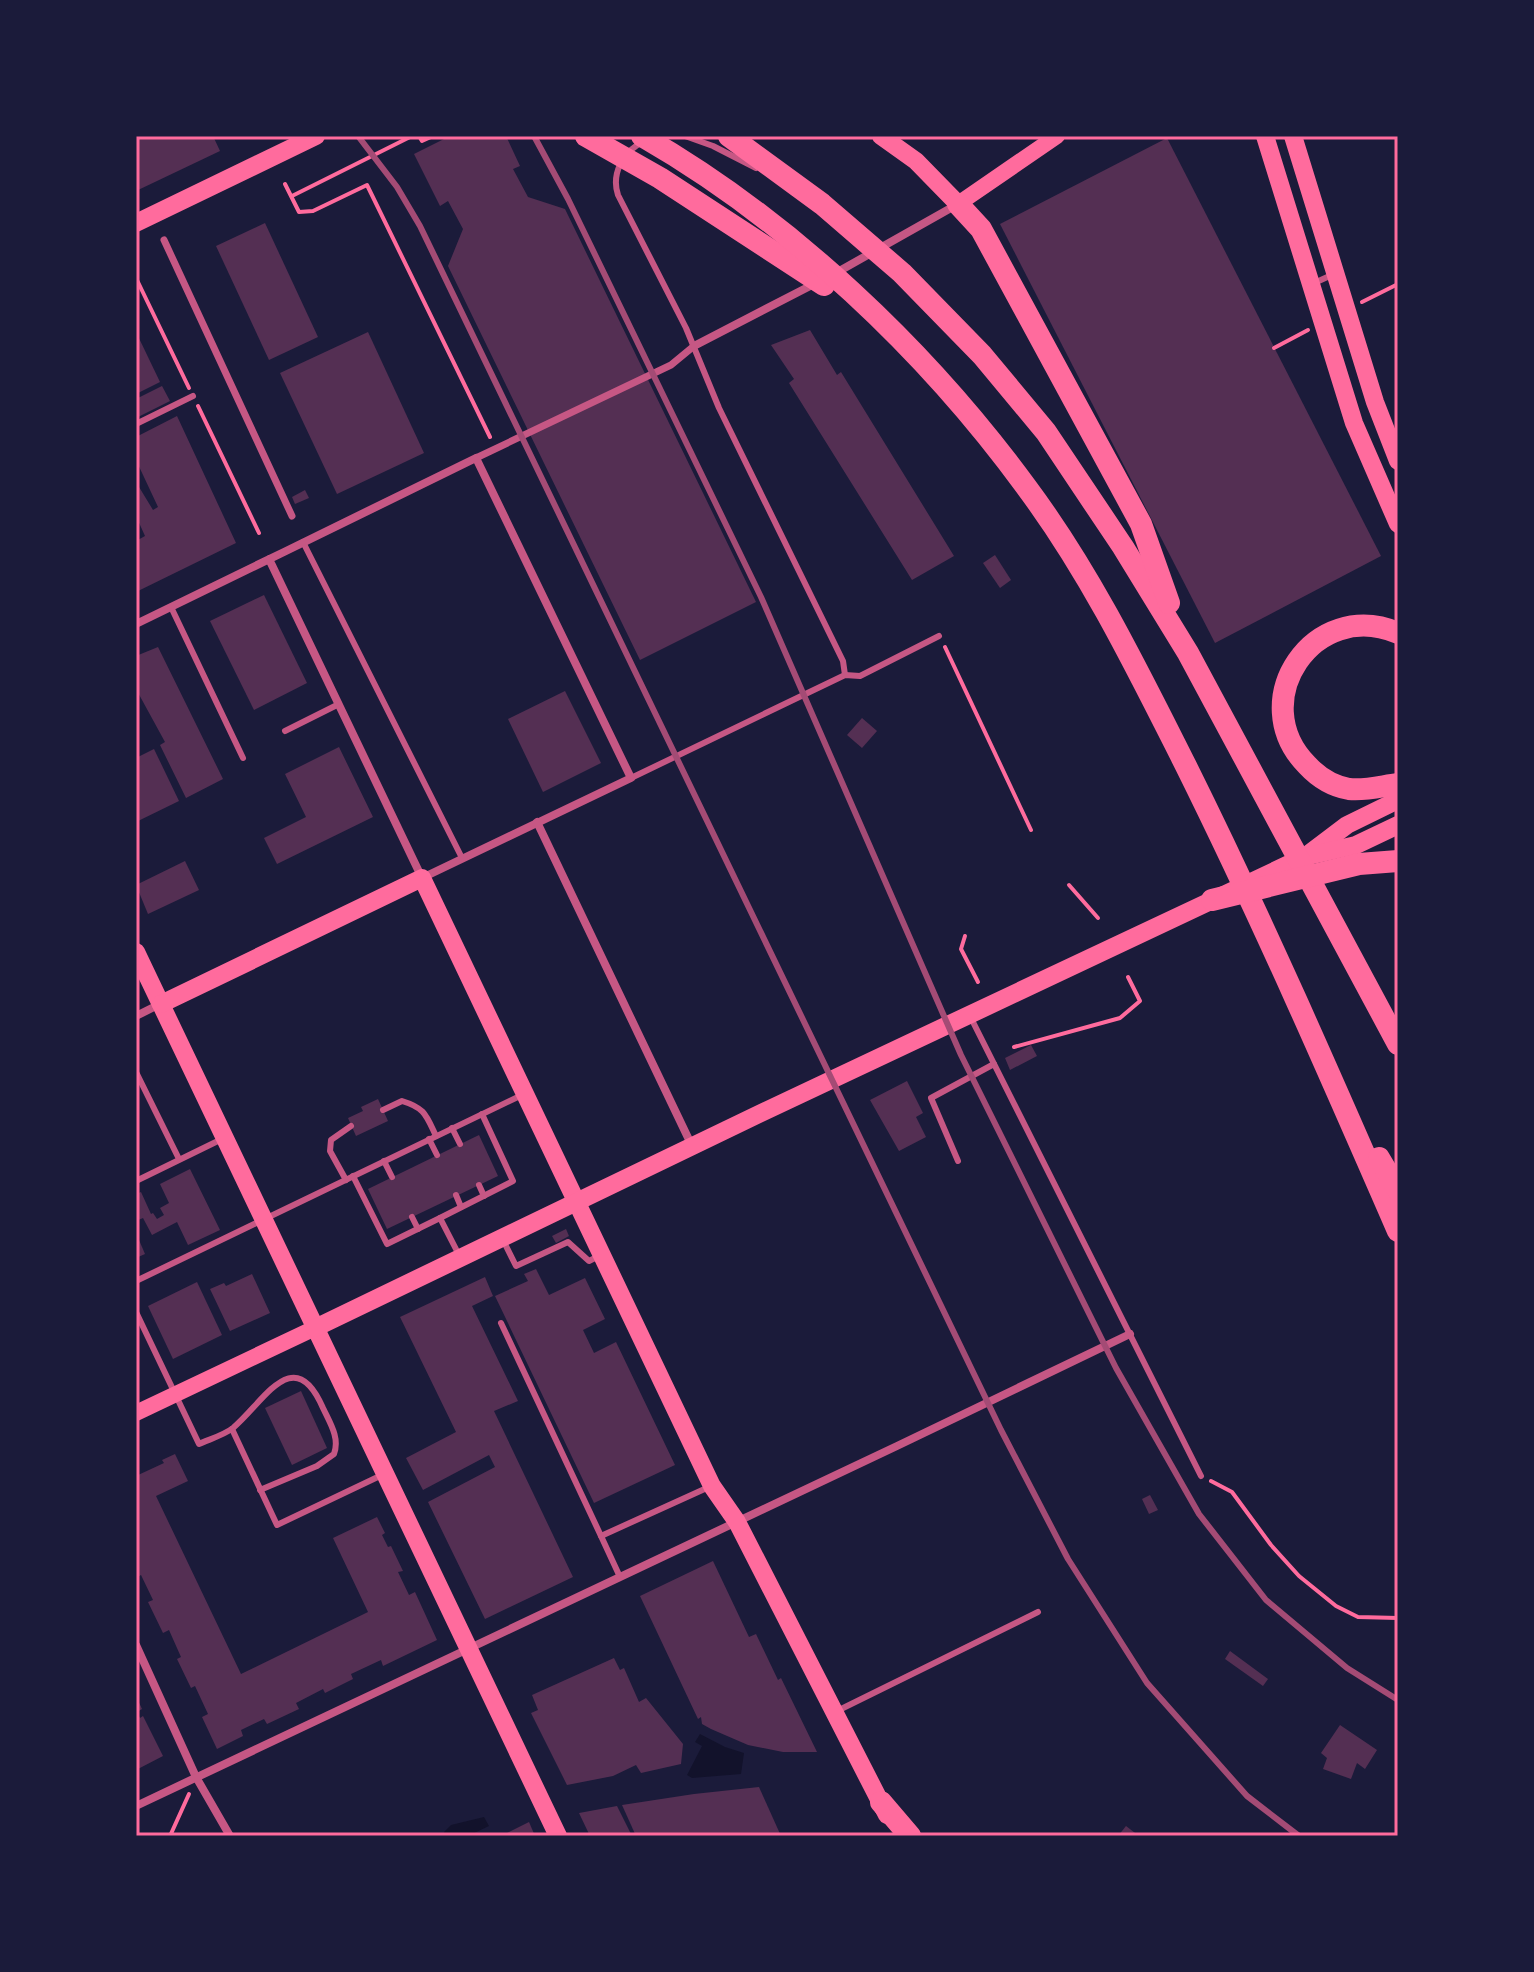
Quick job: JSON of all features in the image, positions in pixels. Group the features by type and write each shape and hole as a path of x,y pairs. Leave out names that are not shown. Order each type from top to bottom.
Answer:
{"highway":[{"path":"586,136 720,216 894,334"},
{"path":"642,136 782,232 912,350 998,450 1036,500 1080,567 1153,700 1308,1022 1398,1231"},
{"path":"729,136 855,231 947,317 1046,432 1123,547 1188,653 1398,1044"},
{"path":"958,204 981,229 1141,524 1188,653"},
{"path":"1398,633 1362,625 1332,631 1319,639 1295,663 1283,693 1282,711 1286,730 1299,757 1328,782 1361,790 1398,784"},
{"path":"1206,903 1358,855 1398,861"},
{"path":"1308,1022 1398,1190"},
{"path":"881,1802 910,1836"}],"main road":[{"path":"136,223 316,136"},
{"path":"881,136 916,161 958,204 1057,136"},
{"path":"1265,136 1354,423 1392,494 1398,524"},
{"path":"1293,136 1375,402 1398,461"},
{"path":"136,1413 1304,857 1347,825 1398,800"},
{"path":"1304,857 1358,855 1398,825"},
{"path":"161,1004 422,878 712,1486 737,1522 897,1836"},
{"path":"136,952 558,1836"}],"street":[{"path":"137,621 671,365 694,346 870,255 958,204"},
{"path":"164,240 292,516"},
{"path":"269,559 422,878 631,778 476,458"},
{"path":"537,822 692,1146"},
{"path":"136,1016 161,1004"},
{"path":"136,1806 1130,1334"},
{"path":"136,1645 196,1777 230,1836"}],"lane":[{"path":"655,136 632,147 616,173 614,183 694,346 719,408 843,661 845,675"},
{"path":"685,136 713,146 766,175"},
{"path":"778,182 801,197 870,255"},
{"path":"1309,285 1334,274"},
{"path":"136,424 193,396"},
{"path":"303,542 462,858"},
{"path":"171,607 243,758"},
{"path":"631,778 845,675 860,676 939,636"},
{"path":"285,731 339,704"},
{"path":"969,1015 1201,1476"},
{"path":"958,1161 931,1098 994,1064"},
{"path":"136,1072 179,1159"},
{"path":"136,1281 525,1093"},
{"path":"383,1110 402,1101 418,1106 425,1112 437,1155"},
{"path":"353,1176 387,1244 513,1181 482,1114"},
{"path":"346,1180 330,1151 331,1140 351,1126"},
{"path":"452,1128 460,1144"},
{"path":"136,1181 225,1137"},
{"path":"384,1161 392,1177"},
{"path":"479,1185 484,1196"},
{"path":"456,1195 461,1207"},
{"path":"412,1217 418,1229"},
{"path":"440,1218 461,1258"},
{"path":"502,1238 516,1266 568,1242 589,1261 602,1255"},
{"path":"136,1312 199,1444 232,1429 283,1380 295,1377 308,1381 315,1390 337,1439 334,1454 317,1466 260,1490"},
{"path":"501,1323 620,1577"},
{"path":"232,1429 277,1525 385,1474"},
{"path":"601,1536 712,1486"},
{"path":"835,1712 1038,1612"}],"path":[{"path":"292,196 412,136"},
{"path":"419,136 422,141 433,136"},
{"path":"285,184 299,212 313,211 367,185 496,449"},
{"path":"939,636 1031,830"},
{"path":"1069,885 1098,918"},
{"path":"965,936 961,949 978,982"},
{"path":"1014,1047 1120,1018 1140,1001 1128,977"},
{"path":"1201,1476 1232,1492 1271,1545 1299,1576 1336,1606 1358,1617 1398,1618"},
{"path":"170,1836 196,1777"}],"shaded area":[{"path":"700,1734 744,1753 741,1774 692,1778 687,1775 702,1746 695,1742"},
{"path":"484,1817 489,1826 468,1836 446,1836 444,1832 451,1825"}],"building":[{"path":"136,136 213,136 220,151 136,191"},
{"path":"450,136 506,136 520,166 513,169 528,197 565,209 756,602 640,660 448,266 463,229 448,201 440,206 414,154"},
{"path":"1167,138 1381,556 1215,643 1000,224"},
{"path":"265,223 318,337 269,360 216,246"},
{"path":"810,330 837,375 841,372 954,556 912,580 789,383 794,379 771,345"},
{"path":"136,332 160,382 136,394"},
{"path":"368,332 424,453 337,494 280,373"},
{"path":"162,386 170,401 136,418 136,399"},
{"path":"177,416 236,543 136,592 136,541 145,536 136,516 136,482 153,510 158,507 136,460 136,437"},
{"path":"305,490 309,498 295,504 292,497"},
{"path":"995,555 1011,580 1000,588 983,563"},
{"path":"264,595 307,683 254,710 210,621"},
{"path":"158,647 223,779 186,798 160,745 165,742 136,689 136,656"},
{"path":"565,691 601,763 543,792 508,719"},
{"path":"862,718 877,731 862,748 847,735"},
{"path":"339,747 373,817 277,864 264,838 306,817 285,774"},
{"path":"154,749 179,801 136,822 136,758"},
{"path":"185,861 199,890 148,914 136,885"},
{"path":"1031,1045 1037,1056 1010,1070 1005,1058"},
{"path":"907,1081 923,1113 916,1117 926,1137 899,1151 870,1100"},
{"path":"378,1099 388,1121 356,1136 348,1118"},
{"path":"479,1135 498,1176 387,1229 368,1189"},
{"path":"190,1169 220,1230 188,1245 177,1222 152,1235 143,1218 136,1221 136,1194 141,1192 151,1214 157,1219 164,1215 160,1208 169,1203 160,1184"},
{"path":"566,1229 569,1236 556,1243 552,1236"},
{"path":"136,1233 145,1254 136,1258"},
{"path":"536,1269 549,1295 585,1278 605,1319 583,1330 594,1353 616,1342 675,1465 594,1503 495,1296 528,1281 524,1274"},
{"path":"252,1274 270,1313 230,1331 210,1289 224,1283 226,1286"},
{"path":"485,1277 493,1296 472,1306 518,1401 494,1411 573,1577 485,1619 428,1502 495,1467 489,1455 423,1490 406,1458 456,1432 400,1317"},
{"path":"197,1282 222,1335 173,1359 148,1306"},
{"path":"301,1391 327,1448 292,1465 265,1408"},
{"path":"175,1454 188,1481 156,1496 241,1674 368,1612 333,1538 377,1517 385,1533 382,1535 403,1571 398,1572 409,1595 415,1592 437,1640 383,1666 381,1660 351,1674 353,1679 325,1693 323,1689 296,1703 299,1709 267,1724 264,1719 241,1730 243,1736 217,1749 202,1717 208,1714 195,1686 191,1688 177,1659 181,1657 169,1630 163,1633 148,1602 153,1600 141,1575 136,1578 136,1476 164,1463 162,1460"},
{"path":"1150,1495 1158,1510 1149,1514 1142,1499"},
{"path":"713,1561 749,1637 756,1634 817,1752 783,1752 748,1745 702,1724 701,1717 698,1719 640,1596"},
{"path":"1230,1651 1268,1679 1263,1686 1225,1659"},
{"path":"614,1658 620,1670 624,1668 639,1702 646,1698 683,1744 681,1764 641,1773 636,1765 613,1776 567,1785 531,1713 538,1710 532,1695"},
{"path":"136,1696 142,1709 137,1712 140,1718 143,1716 163,1756 136,1770"},
{"path":"1340,1725 1377,1750 1365,1769 1357,1763 1351,1779 1323,1769 1327,1758 1321,1753"},
{"path":"759,1787 781,1836 636,1836 622,1805 694,1794"},
{"path":"617,1806 632,1836 590,1836 579,1813"},
{"path":"529,1822 535,1836 501,1836"},
{"path":"1126,1826 1139,1836 1118,1836"}],"railway":[{"path":"358,136 397,187 420,226 1001,1430 1068,1559 1147,1683 1247,1796 1299,1836"},
{"path":"534,136 568,199 761,597 961,1055 1116,1368 1199,1514 1266,1600 1347,1668 1398,1700"}]}
